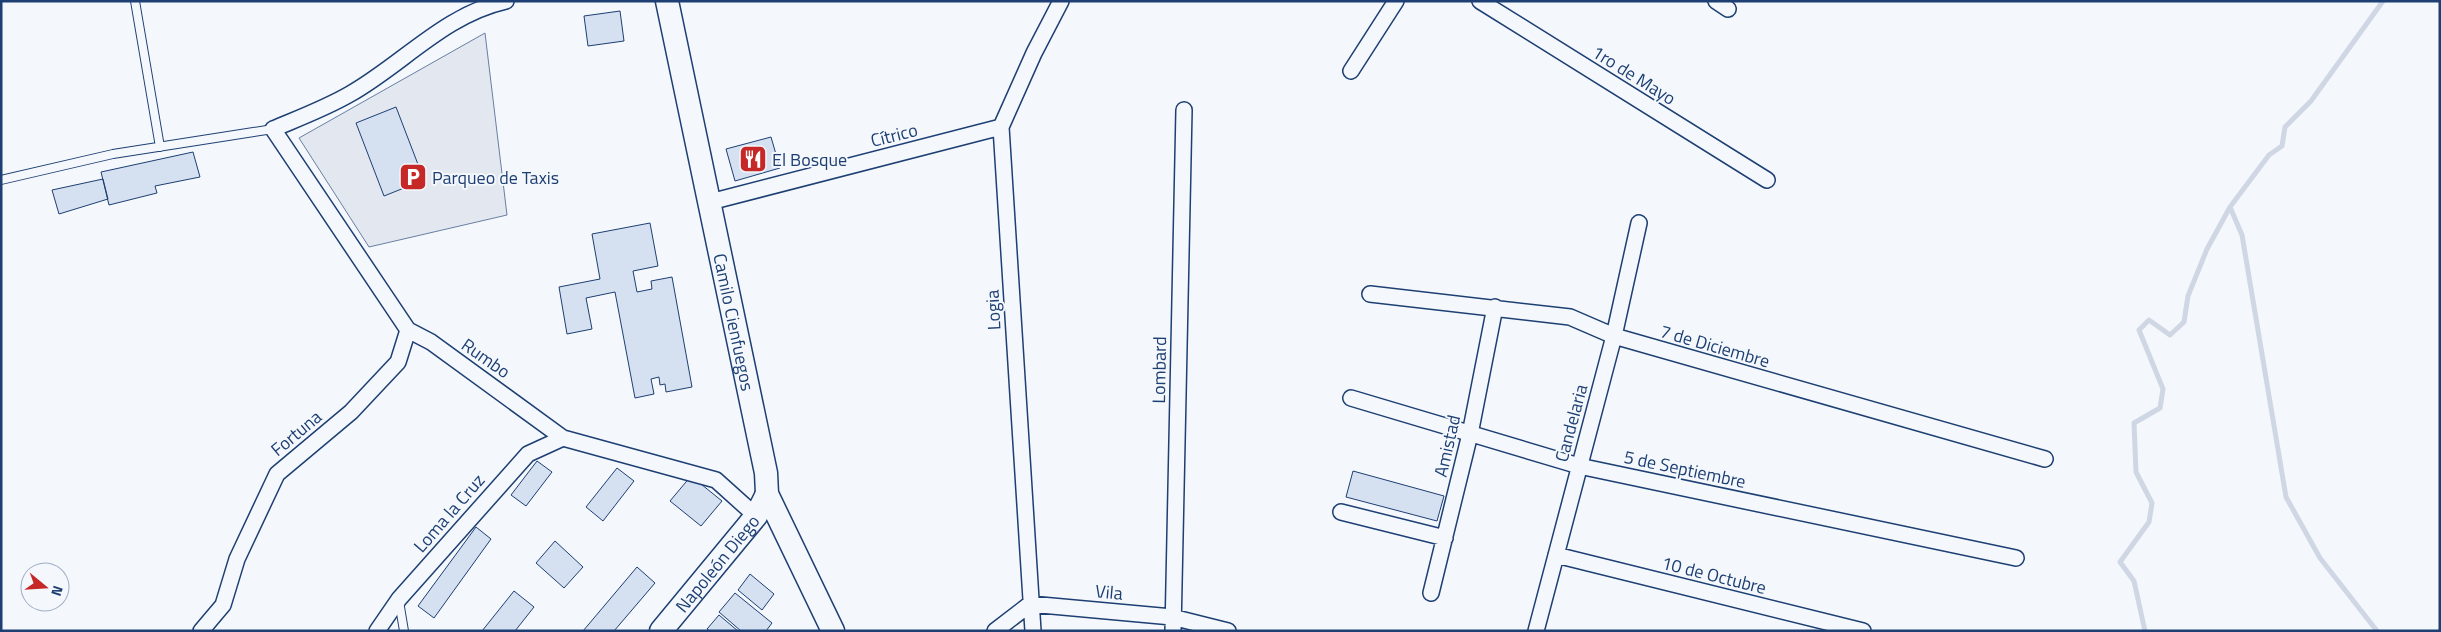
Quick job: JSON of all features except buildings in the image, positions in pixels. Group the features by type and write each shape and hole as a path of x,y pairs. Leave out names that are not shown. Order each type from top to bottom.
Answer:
{"main road":[{"name":"Camilo Cienfuegos","path":"667,1 766,473 767,494 833,631"},
{"name":"Napoleón Diego","path":"661,631 756,516 767,494"}],"street":[{"path":"273,129 350,94 441,28 506,1"},
{"name":"Logia","path":"1033,631 1001,127 1034,53 1061,1"},
{"path":"1350,71 1396,1"},
{"name":"1ro de Mayo","path":"1480,1 1767,180"},
{"name":"Lombard","path":"1172,624 1184,110"},
{"name":"Cítrico","path":"710,202 1001,127"},
{"name":"Rumbo","path":"273,129 408,330 432,342 563,438 716,480 756,516"},
{"name":"Candelaria","path":"1536,631 1614,336 1639,223"},
{"name":"7 de Diciembre","path":"1370,294 1570,317 1614,336 2045,459"},
{"name":"Amistad","path":"1431,594 1470,434 1495,307"},
{"name":"Fortuna","path":"201,631 223,605 237,559 276,474 350,412 398,362 408,330"},
{"name":"5 de Septiembre","path":"1351,398 1579,466 2016,558"},
{"name":"Loma la Cruz","path":"377,631 399,599 528,454 563,438"},
{"path":"1341,512 1444,538"},
{"name":"10 de Octubre","path":"1556,555 1863,631"},
{"path":"995,631 1030,604"},
{"name":"Vila","path":"1030,604 1228,631"}],"lane":[{"path":"135,1 160,147"},
{"path":"1,180 113,154 273,129"},
{"path":"399,599 404,631"}],"shaded area":[{"name":"Parqueo de Taxis","path":"485,33 507,215 369,247 299,138"}],"waterway":[{"path":"2377,631 2320,558 2286,497 2242,235 2230,207 2269,155 2282,146 2285,127 2311,101 2383,1"},
{"path":"2145,631 2134,581 2120,562 2149,522 2152,503 2136,472 2134,423 2160,408 2163,389 2139,330 2149,320 2170,335 2184,322 2188,296 2207,249 2230,207"}],"place":[{"name":"El Bosque","path":"753,159"},
{"name":"Parqueo de Taxis","path":"413,177"}]}
